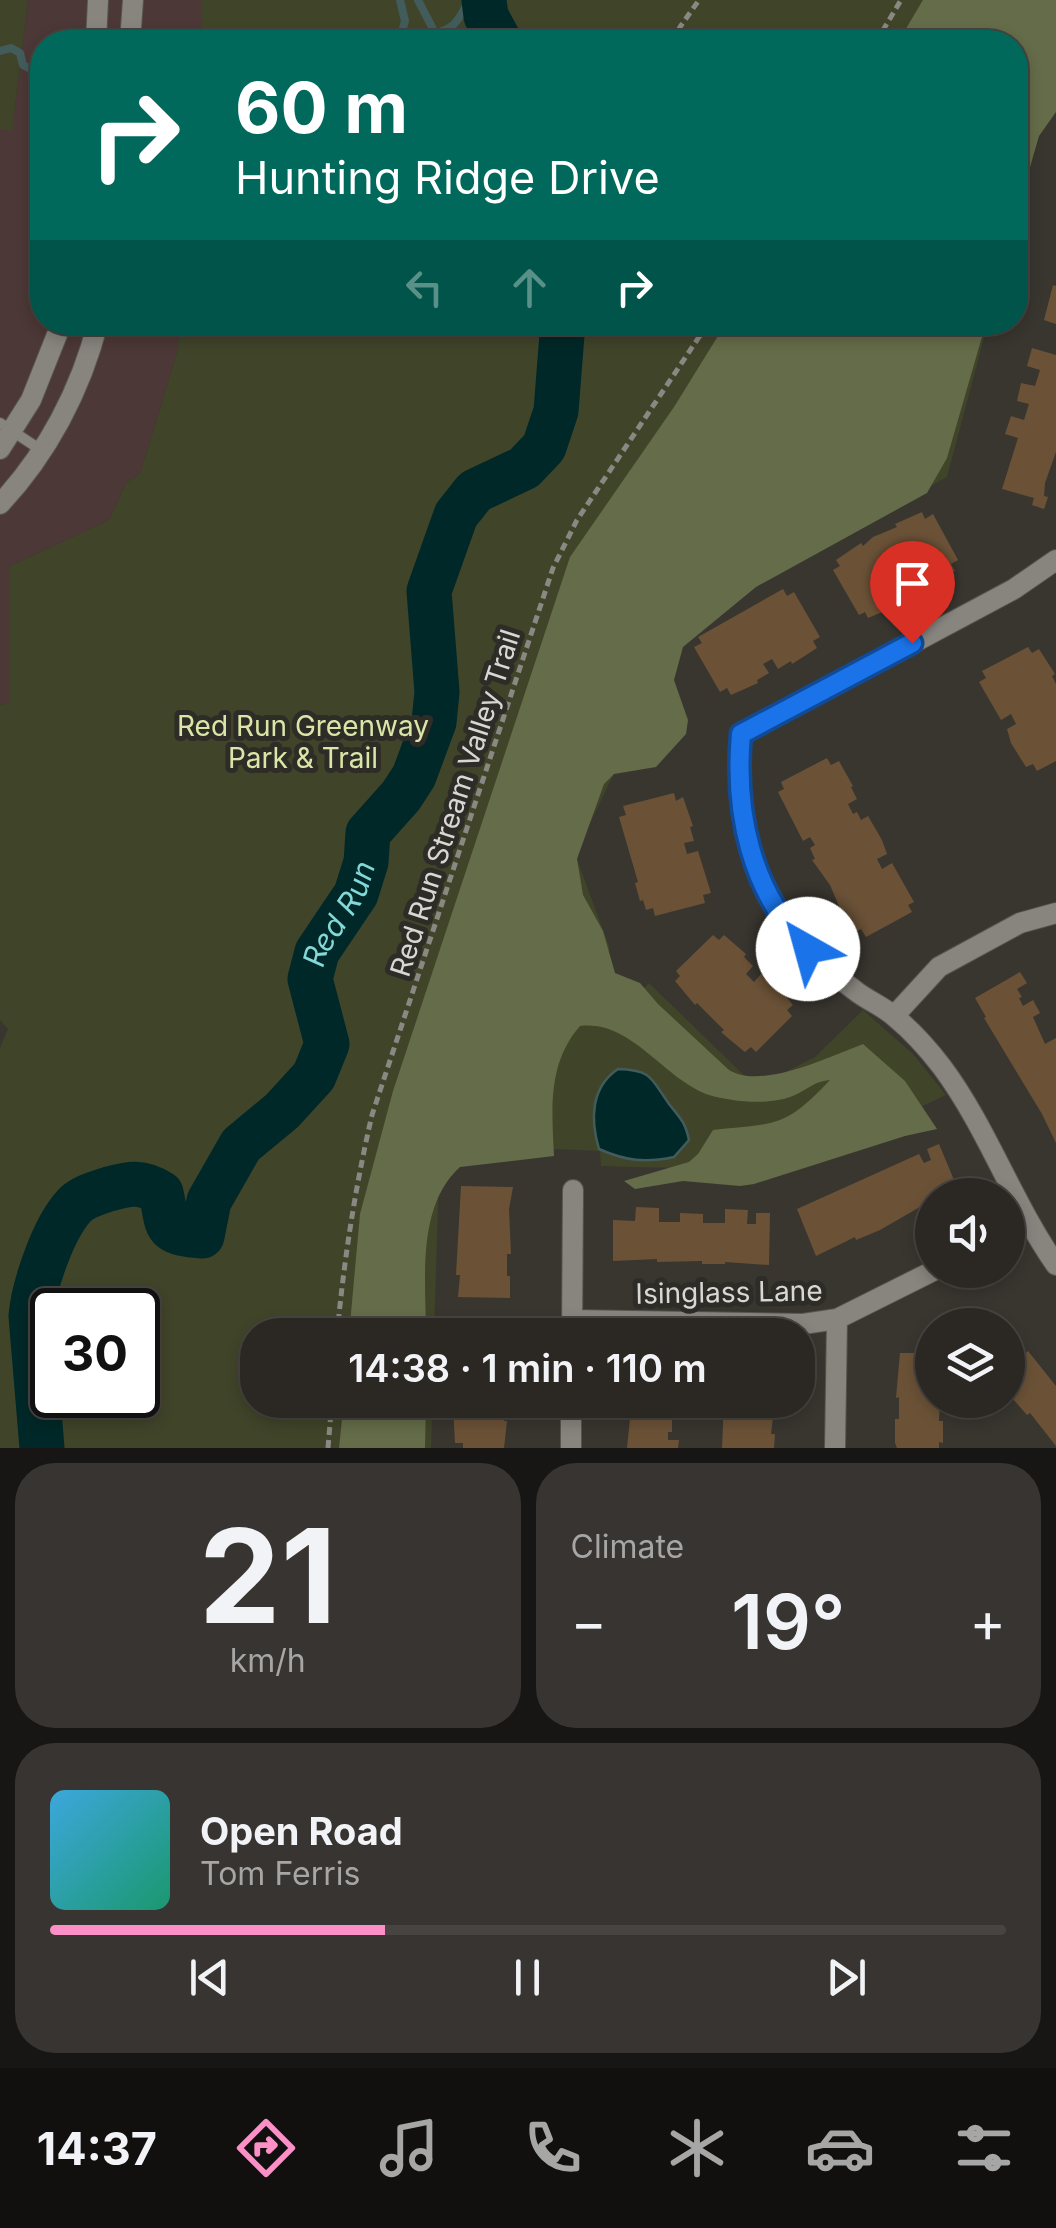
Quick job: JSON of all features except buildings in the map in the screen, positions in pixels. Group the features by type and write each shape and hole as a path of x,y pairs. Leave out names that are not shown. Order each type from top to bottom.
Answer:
{"street":[{"path":"0,450 6,427 38,383 57,335"},
{"path":"0,504 42,450 80,377 94,335"},
{"path":"1056,560 1014,589 741,734 737,775 741,818 752,857 768,894 792,933 857,992 894,1016 940,1064 969,1106 1028,1224 1056,1265"},
{"path":"894,1016 940,968 1020,923 1056,913"},
{"path":"572,1318 573,1190"},
{"name":"Isinglass Lane","path":"815,1322 836,1318 915,1280"},
{"path":"835,1448 836,1318"},
{"path":"571,1448 572,1418"}],"lane":[{"path":"6,427 42,450"}],"path":[{"path":"680,30 699,0"},
{"path":"883,30 901,0"},
{"name":"Red Run Stream Valley Trail","path":"339,1318 344,1255 372,1115 552,568 577,520 702,335"},
{"path":"328,1448 330,1418"}],"shaded area":[{"path":"28,0 202,0 201,30 30,30 30,335 179,335 140,474 126,483 109,520 10,566 10,704 0,705 0,129 12,130"}],"green space":[{"path":"0,0 28,0 12,131 0,129"},
{"path":"202,0 1056,0 1043,119 1028,174 1028,30 201,30"},
{"path":"923,0 1056,0 1056,112 1039,136 1028,174 1028,30 905,30"},
{"name":"Red Run Greenway Park & Trail","path":"179,335 985,335 947,477 689,619 575,854 610,949 574,981 614,1019 649,983 756,1087 815,1057 863,1010 913,1054 946,1095 784,1171 601,1166 600,1151 440,1144 435,1318 240,1318 240,1418 432,1418 431,1448 0,1448 0,1048 8,1029 0,1020 0,705 10,703 10,566 109,520 126,483 140,474"},
{"path":"719,335 983,335 947,458 927,493 756,587 683,647 674,680 688,720 686,734 656,767 614,774 604,784 577,859 583,895 603,931 615,973 640,983 729,1070 743,1075 776,1074 863,1044 905,1081 937,1129 754,1184 683,1181 635,1189 624,1181 689,1162 713,1130 766,1124 789,1116 830,1080 775,1101 752,1102 709,1095 677,1077 616,1032 580,1026 569,1041 557,1072 554,1156 460,1167 446,1183 430,1223 426,1318 351,1318 360,1214 393,1091 570,557 674,407"},
{"path":"342,1418 426,1418 425,1448 339,1448"}],"water":[{"path":"618,1069 645,1074 682,1120 689,1140 674,1157 636,1160 599,1149 595,1104 602,1085"}],"waterway":[{"path":"400,0 405,21 402,30"},
{"path":"418,0 433,30"},
{"path":"444,30 453,25 469,1 477,0"},
{"name":"Red Run","path":"484,0 494,30"},
{"path":"0,51 11,48 20,53 23,65 30,69"},
{"name":"Red Run","path":"42,1448 31,1316 46,1258 66,1216 90,1196 136,1184 161,1193 173,1230 202,1236 209,1201 241,1145 282,1111 314,1076 327,1044 310,979 317,952 356,894 366,862 368,833 414,776 434,722 437,692 429,591 456,515 475,491 524,468 544,447 556,411 562,335"}],"route":[{"path":"808,949 792,933 768,894 752,857 741,818 737,775 741,734 912,643"}]}
